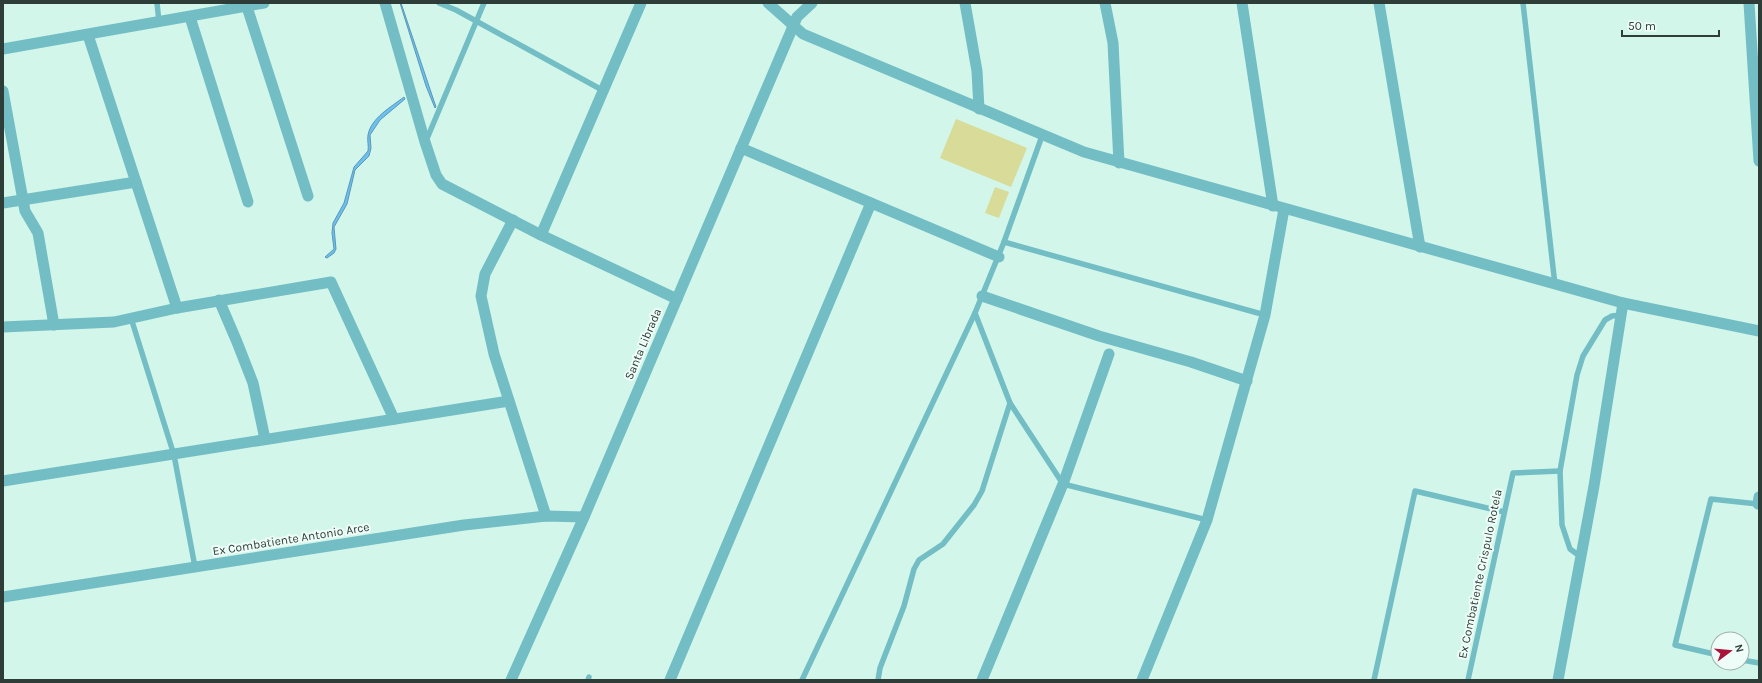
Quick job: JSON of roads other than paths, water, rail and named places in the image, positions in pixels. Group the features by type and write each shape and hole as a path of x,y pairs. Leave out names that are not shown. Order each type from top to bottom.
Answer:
{"street":[{"path":"3,49 264,3"},
{"path":"385,3 425,142 436,175 442,184 541,235 677,299"},
{"path":"541,235 641,3"},
{"path":"768,3 795,22 803,34 1042,136 1119,163 1623,304 1759,331"},
{"path":"795,22 812,3"},
{"path":"965,3 977,71 979,109"},
{"path":"1105,3 1113,43 1119,163"},
{"path":"1242,3 1273,206"},
{"path":"1379,3 1420,247"},
{"path":"1749,3 1759,161"},
{"path":"248,7 308,196"},
{"path":"190,17 248,202"},
{"name":"Santa Librada","path":"511,680 584,517 795,22"},
{"path":"88,35 177,308"},
{"path":"3,91 25,211 38,233 54,325"},
{"path":"741,148 999,257"},
{"path":"3,203 136,182"},
{"path":"670,680 871,203"},
{"path":"1142,680 1207,520 1265,315 1284,209"},
{"path":"513,220 485,274 481,296 494,354 546,516"},
{"path":"3,328 114,322 219,300 331,282 394,419"},
{"path":"982,296 1099,336 1191,362 1247,381"},
{"path":"219,300 253,383 265,439"},
{"path":"1558,680 1581,557 1623,304"},
{"path":"982,680 1063,484 1109,354"},
{"path":"3,481 510,402"},
{"name":"Ex Combatiente Antonio Arce","path":"3,597 464,525 546,516 584,517"}],"lane":[{"path":"157,3 159,22"},
{"path":"439,3 476,21 604,91"},
{"path":"425,142 484,3"},
{"path":"1523,3 1555,286"},
{"path":"802,680 975,313 999,257 1042,136"},
{"path":"1004,242 1265,315"},
{"path":"975,313 1010,403 1063,484 1207,520"},
{"path":"1581,557 1570,550 1562,525 1560,471 1577,374 1583,356 1606,320 1612,316 1621,315"},
{"path":"131,318 174,455 195,567"},
{"path":"878,680 882,662 904,606 914,569 919,560 943,544 974,505 982,491 1010,403"},
{"name":"Ex Combatiente Crispulo Rotela","path":"1468,680 1513,473 1560,471"},
{"path":"1374,680 1415,491 1504,512"},
{"path":"1710,652 1675,645 1710,499 1758,500"}],"water":[{"path":"400,3 436,107 435,108 426,86"},
{"path":"404,97 405,99 380,120 370,135 371,148 369,156 355,170 347,204 334,227 336,249 334,253 327,258 325,257 334,249 332,233 333,223 344,203 354,167 368,151 368,135 370,129 382,113"}]}
